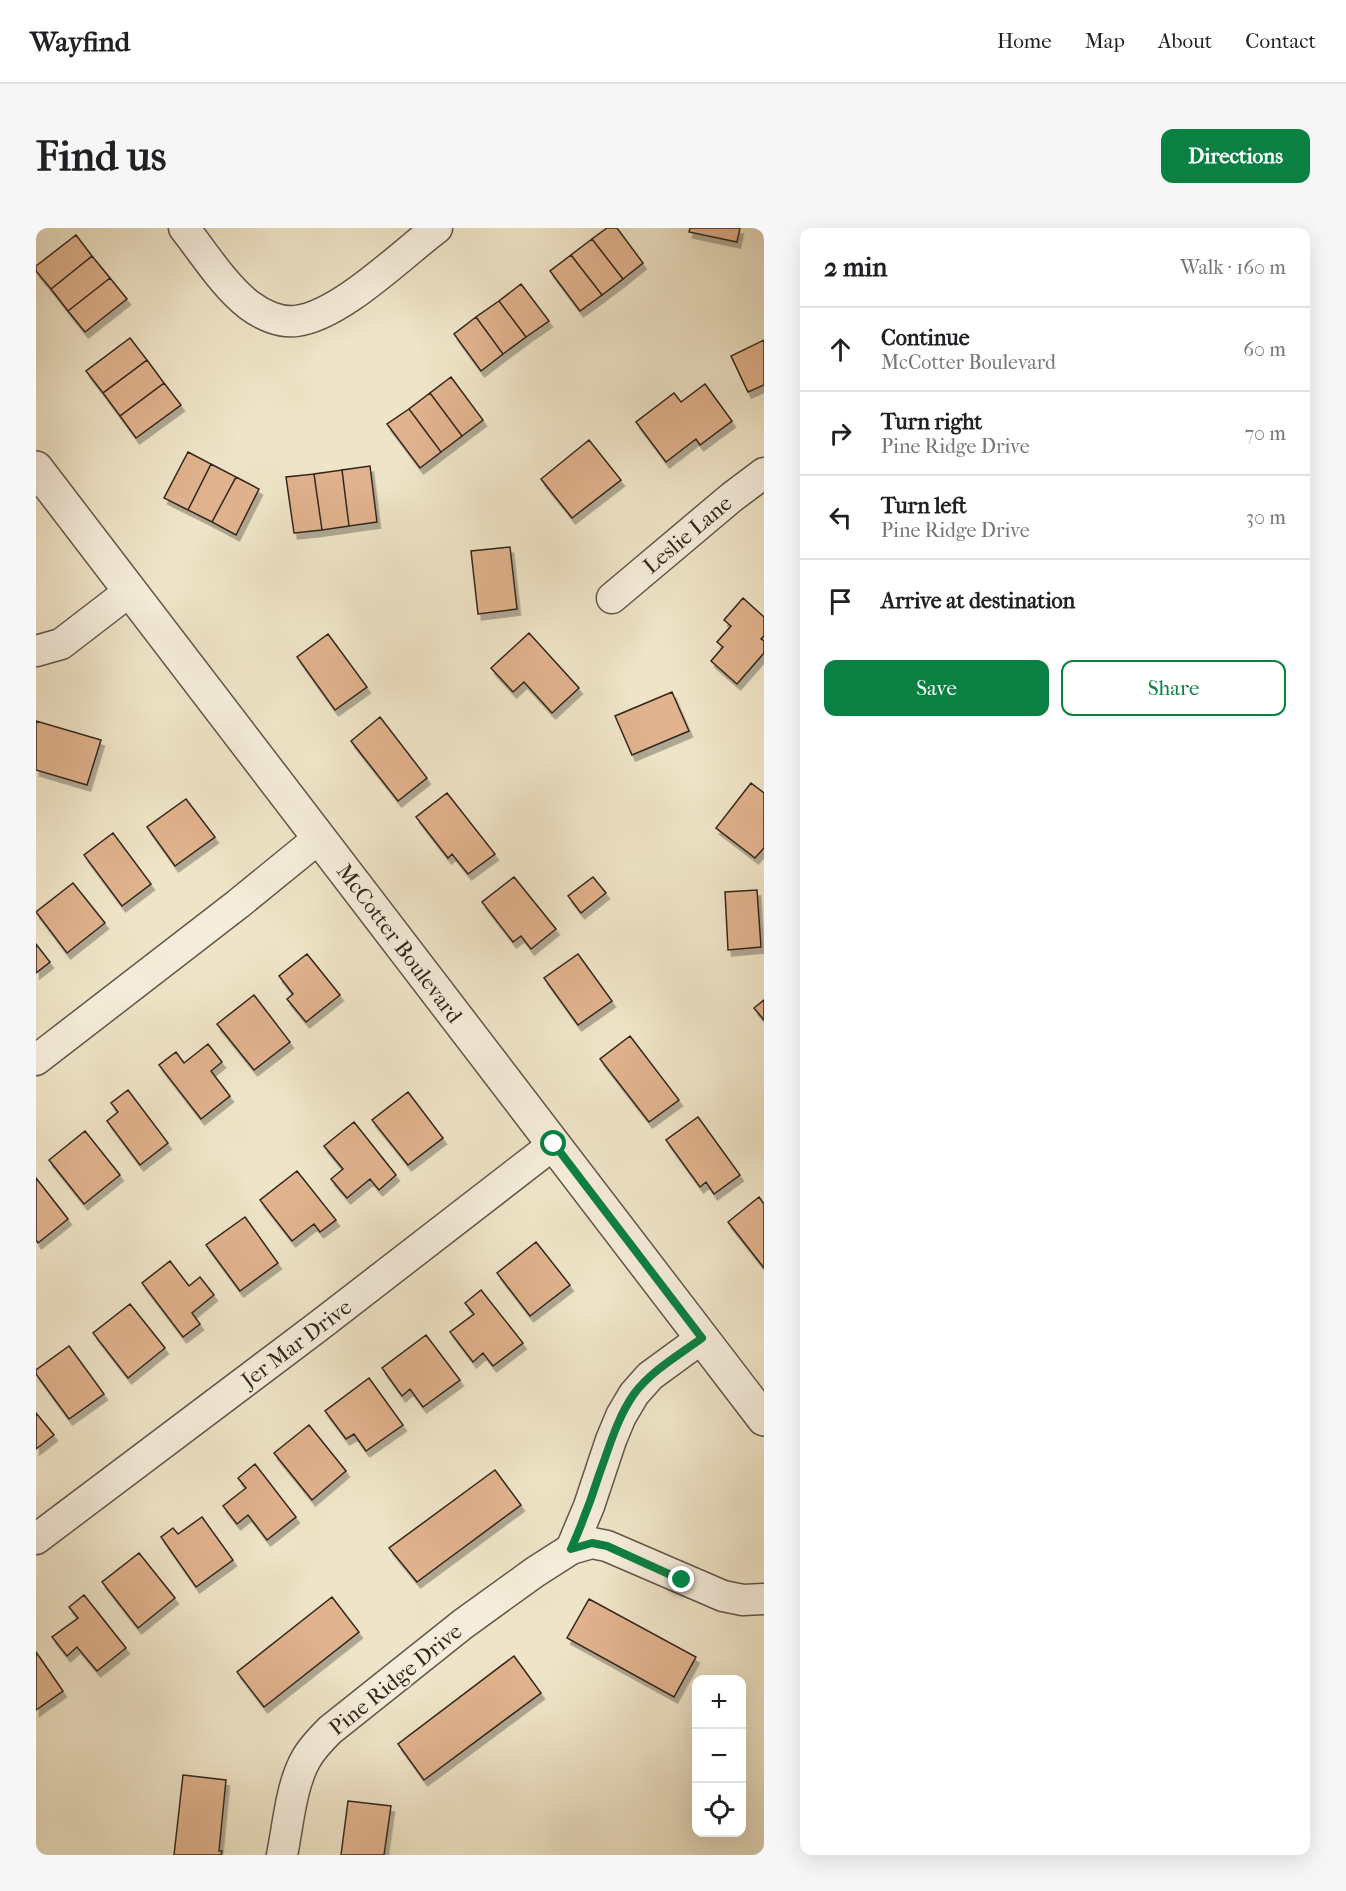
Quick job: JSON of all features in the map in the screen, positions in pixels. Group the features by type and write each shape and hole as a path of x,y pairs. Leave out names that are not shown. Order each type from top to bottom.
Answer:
{"street":[{"path":"184,228 228,284 249,305 270,318 295,321 316,316 343,302 437,228"},
{"name":"McCotter Boulevard","path":"36,468 764,1419"},
{"name":"Leslie Lane","path":"612,597 764,473"},
{"path":"36,651 61,644 130,591"},
{"path":"36,1060 238,904 319,838"},
{"name":"Jer Mar Drive","path":"36,1539 554,1144"},
{"path":"571,1549 589,1506 611,1440 634,1394 650,1376 702,1338"},
{"name":"Pine Ridge Drive","path":"282,1855 298,1776 316,1744 330,1730 463,1624 571,1549 592,1543 607,1546 723,1596 743,1600 764,1599"}],"building":[{"path":"607,228 617,228 643,263 623,279 592,239"},
{"path":"690,228 740,228 737,242 689,232"},
{"path":"76,235 92,256 51,289 36,271 36,266"},
{"path":"592,239 623,279 602,295 571,255"},
{"path":"571,255 602,295 580,311 550,271"},
{"path":"92,256 110,278 68,311 51,289"},
{"path":"110,278 127,299 85,332 68,311"},
{"path":"521,284 549,321 526,337 499,301"},
{"path":"499,301 526,337 503,354 476,317"},
{"path":"476,317 503,354 481,371 454,334"},
{"path":"130,338 147,360 103,393 86,371"},
{"path":"764,340 764,385 748,392 731,356"},
{"path":"147,360 164,383 120,416 103,393"},
{"path":"451,377 483,420 462,436 430,393"},
{"path":"164,383 181,405 136,438 120,416"},
{"path":"705,384 732,421 700,445 696,439 666,462 636,422 674,393 681,402"},
{"path":"430,393 462,436 441,452 409,409"},
{"path":"409,409 441,452 420,468 387,424"},
{"path":"589,440 621,480 572,518 541,479"},
{"path":"188,452 211,464 188,510 164,498"},
{"path":"211,464 236,477 212,522 188,510"},
{"path":"370,466 377,522 349,526 342,470"},
{"path":"342,470 349,526 322,530 314,474"},
{"path":"314,474 322,530 294,533 286,477"},
{"path":"236,477 259,489 236,535 212,522"},
{"path":"510,547 517,609 478,614 471,551"},
{"path":"743,598 764,617 764,636 761,639 764,641 764,653 737,684 711,661 723,647 717,642 731,626 724,620"},
{"path":"529,633 579,688 552,713 524,682 513,692 491,668"},
{"path":"328,634 367,687 335,710 297,657"},
{"path":"672,692 689,731 632,755 615,716"},
{"path":"380,717 427,778 398,801 351,741"},
{"path":"36,721 101,740 87,785 36,770"},
{"path":"751,783 764,793 764,848 755,858 716,828"},
{"path":"447,793 495,854 468,874 452,854 448,858 416,817"},
{"path":"186,799 215,837 175,866 147,827"},
{"path":"113,833 151,884 122,906 84,855"},
{"path":"514,877 556,929 531,949 521,936 513,942 482,902"},
{"path":"593,877 606,893 581,913 568,896"},
{"path":"73,883 105,923 67,953 36,912"},
{"path":"757,890 761,947 728,950 725,892"},
{"path":"36,944 50,962 36,973"},
{"path":"307,954 340,995 306,1022 287,999 293,994 279,976"},
{"path":"578,954 612,1001 578,1025 544,978"},
{"path":"254,995 290,1042 254,1070 217,1024"},
{"path":"764,1000 764,1020 754,1008"},
{"path":"630,1036 679,1100 649,1122 600,1059"},
{"path":"208,1044 222,1062 211,1071 230,1096 201,1119 159,1065 176,1052 184,1063"},
{"path":"128,1090 168,1143 140,1165 107,1121 118,1112 111,1103"},
{"path":"408,1092 443,1138 408,1165 372,1120"},
{"path":"698,1117 740,1175 714,1194 706,1182 700,1187 666,1140"},
{"path":"354,1122 396,1175 379,1190 370,1179 347,1198 331,1179 343,1169 324,1146"},
{"path":"85,1131 120,1175 84,1204 49,1160"},
{"path":"297,1171 336,1220 320,1232 314,1224 292,1241 260,1200"},
{"path":"36,1178 68,1219 38,1243 36,1240"},
{"path":"759,1197 764,1204 764,1268 728,1222"},
{"path":"245,1217 278,1263 240,1291 206,1245"},
{"path":"536,1242 570,1285 530,1316 497,1273"},
{"path":"170,1261 189,1286 200,1277 214,1295 192,1313 200,1324 183,1337 142,1283"},
{"path":"481,1290 523,1343 493,1366 483,1353 473,1362 450,1332 474,1314 465,1303"},
{"path":"130,1304 165,1348 128,1378 93,1333"},
{"path":"426,1335 460,1380 423,1407 410,1389 402,1396 382,1368"},
{"path":"69,1346 104,1394 69,1419 36,1374 36,1370"},
{"path":"369,1378 403,1425 366,1451 354,1434 346,1439 325,1411"},
{"path":"36,1413 54,1435 36,1449"},
{"path":"309,1425 346,1471 312,1500 274,1453"},
{"path":"255,1464 296,1517 267,1540 248,1515 237,1524 223,1506 246,1488 238,1478"},
{"path":"495,1470 521,1505 417,1582 389,1548"},
{"path":"202,1517 233,1560 196,1587 161,1537 173,1528 178,1534"},
{"path":"139,1553 175,1598 138,1628 102,1582"},
{"path":"84,1595 126,1648 97,1671 77,1647 67,1656 52,1637 78,1618 69,1607"},
{"path":"332,1597 359,1632 264,1707 237,1672"},
{"path":"589,1599 696,1657 674,1697 567,1638"},
{"path":"36,1652 63,1691 36,1710"},
{"path":"514,1656 541,1693 424,1780 398,1744"},
{"path":"183,1775 226,1780 219,1851 222,1851 221,1855 174,1855"},
{"path":"348,1801 391,1806 384,1855 341,1855"}],"route":[{"path":"554,1144 702,1338 650,1376 634,1394 611,1440 589,1506 571,1549 592,1543 607,1546 682,1580"}]}
